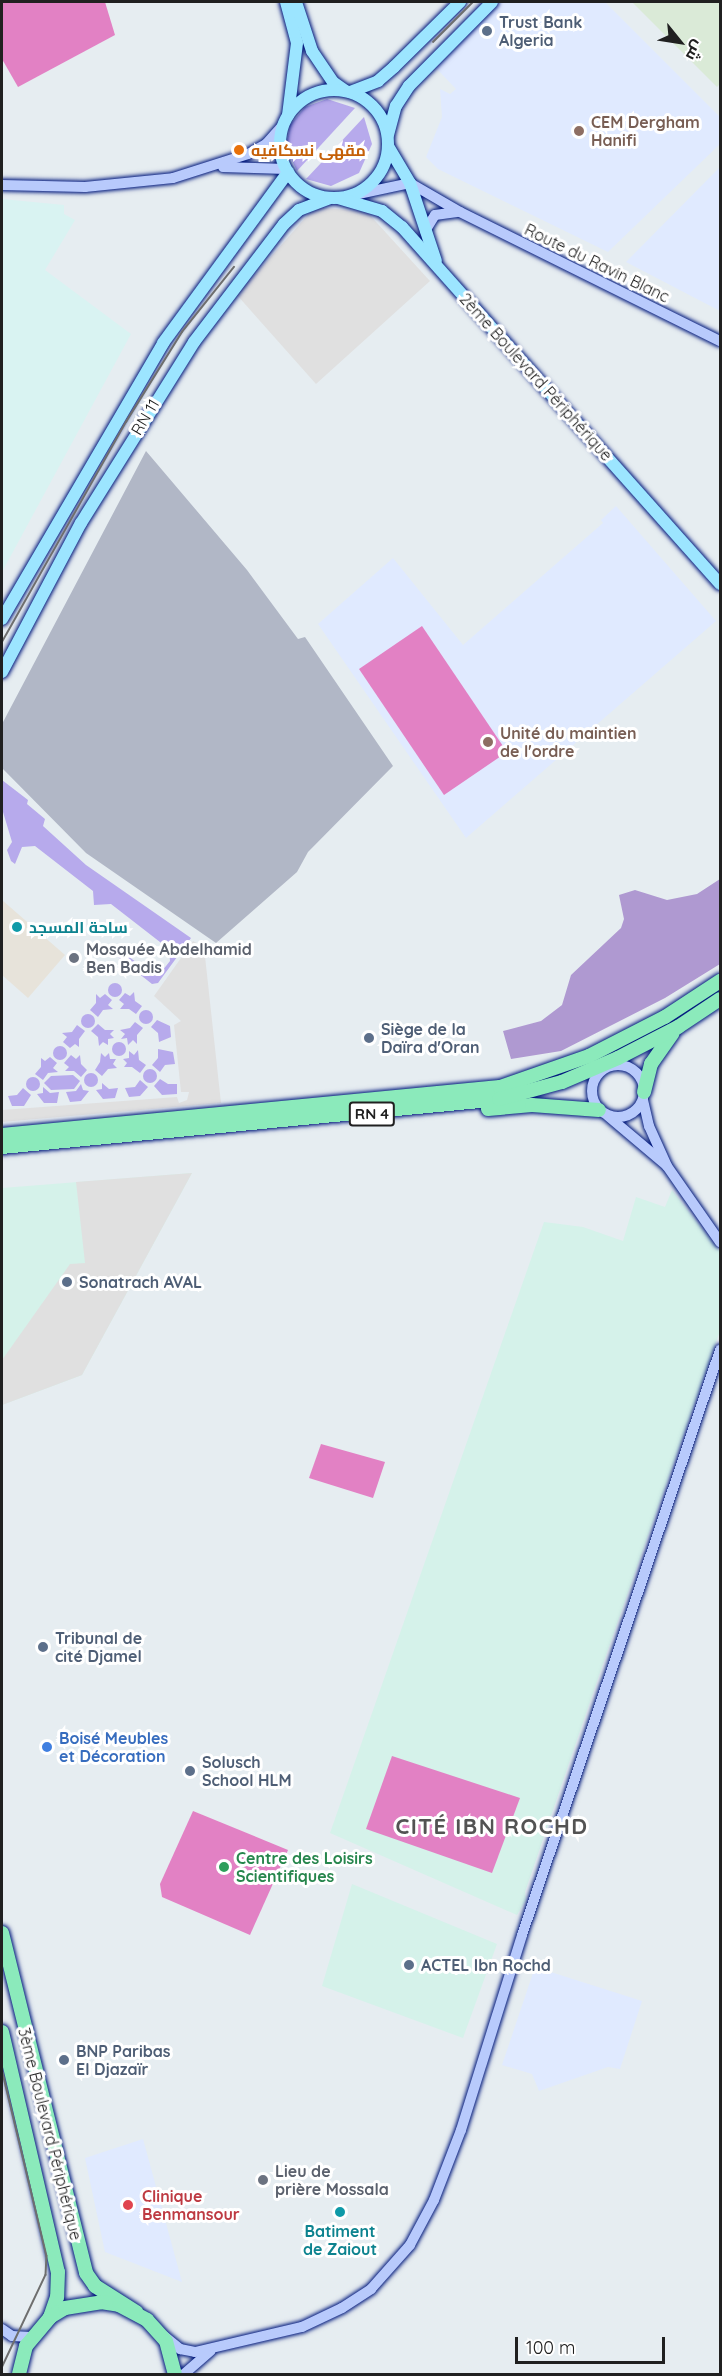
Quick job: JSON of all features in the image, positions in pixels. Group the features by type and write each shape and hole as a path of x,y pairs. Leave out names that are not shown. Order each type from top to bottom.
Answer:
{"highway":[{"name":"RN 4","path":"2,1136 500,1087 590,1056 665,1017 720,981"},
{"name":"RN 4","path":"2,1148 466,1104 562,1082 678,1027 720,999"},
{"path":"644,1096 651,1064 678,1027"},
{"path":"466,1104 481,1109 532,1105 603,1113"},
{"name":"3ème Boulevard Périphérique","path":"2,1933 86,2273 95,2286 136,2312 158,2330"},
{"name":"3ème Boulevard Périphérique","path":"2,2032 58,2272 57,2297 50,2317"},
{"path":"17,2372 31,2337 50,2317 65,2308 101,2302 136,2312"},
{"path":"158,2330 171,2354 175,2374"}],"main road":[{"path":"286,2 297,43 280,144 287,171 301,188 382,211 438,268"},
{"path":"296,2 312,51 333,82 376,109 388,142"},
{"path":"285,121 312,94 347,91 378,81 460,2"},
{"path":"339,198 376,178 388,142 396,106 409,86 492,2"},
{"name":"2ème Boulevard Périphérique","path":"388,142 410,183 438,268 720,584"},
{"name":"RN 11","path":"2,619 163,343 287,171"},
{"name":"RN 11","path":"2,672 81,523 194,342 284,224 299,210 339,198"}],"street":[{"path":"2,185 85,187 173,178 248,154 266,144 285,121"},
{"path":"211,167 287,171"},
{"path":"339,198 410,183"},
{"name":"Route du Ravin Blanc","path":"410,183 460,212 720,340"},
{"path":"425,231 435,215 460,212"},
{"path":"668,1166 603,1113 593,1095 595,1080 612,1066 635,1071 644,1096 649,1126 668,1166 720,1242"},
{"path":"603,1113 624,1117 644,1096"},
{"path":"158,2330 187,2352 210,2350 302,2327 342,2308 371,2289 410,2246 434,2200 461,2130 522,1935 720,1350"},
{"path":"2,2329 12,2336 31,2337"},
{"path":"184,2374 210,2350"}],"shaded area":[{"path":"2,2 105,2 115,35 18,87 2,59"},
{"name":"CEM Dergham Hanifi","path":"499,2 605,2 720,117 720,144 608,252 438,169 426,157 442,117 440,89 450,94 456,89 434,66"},
{"path":"632,2 720,2 720,84 717,87"},
{"path":"327,99 355,108 297,171 286,148 290,125 305,107"},
{"path":"364,117 372,144 359,173 331,186 306,179"},
{"path":"720,167 720,311 626,262"},
{"path":"2,199 64,205 64,214 75,220 45,270 131,334 2,572"},
{"path":"315,207 367,212 430,281 316,384 237,295"},
{"path":"146,451 247,570 298,639 305,637 393,766 308,852 297,872 216,943 86,853 2,768 2,724"},
{"name":"Unité du maintien de l'ordre","path":"616,506 716,621 466,838 318,624 393,558 463,645 603,523 601,520"},
{"path":"422,626 507,752 444,795 359,669"},
{"path":"2,780 28,800 27,804 45,819 43,826 86,865 191,938 158,983 152,984 118,957 122,952 150,972 162,971 170,961 169,949 111,904 94,905 93,891 35,846 22,847 15,864 11,861 7,850 12,842 3,812"},
{"path":"720,879 720,964 665,998 561,1051 511,1059 503,1031 541,1021 562,1005 571,975 621,928 624,919 619,895 635,890 667,900 697,894"},
{"name":"ساحة المسجد","path":"2,900 65,955 28,998 2,975"},
{"path":"193,941 204,947 221,1103 2,1122 2,1110 177,1097 179,1103 187,1100 189,1092 181,1092 174,1025 181,1021 154,996"},
{"path":"115,983 120,985 122,990 120,995 115,997 110,995 108,990 110,985"},
{"path":"134,992 135,1001 142,1006 136,1014 129,1009 120,1009 124,1004 119,1000 125,993 130,996"},
{"path":"96,994 100,998 105,994 112,1000 108,1005 113,1009 103,1010 98,1017 90,1010 96,1003"},
{"path":"146,1010 151,1012 153,1017 151,1022 146,1024 141,1022 139,1017 141,1012"},
{"path":"88,1014 93,1016 95,1021 93,1026 88,1028 83,1026 81,1021 83,1016"},
{"path":"157,1020 170,1026 171,1037 159,1042 158,1033 151,1027"},
{"path":"135,1022 143,1028 137,1035 137,1044 133,1040 128,1045 127,1038 121,1039 125,1034 120,1030 130,1028"},
{"path":"98,1024 105,1030 114,1030 110,1034 114,1038 108,1039 108,1045 103,1042 99,1046 98,1037 91,1031"},
{"path":"77,1025 85,1031 79,1039 79,1047 75,1044 70,1048 63,1042 67,1037 62,1033 72,1032"},
{"path":"119,1042 124,1044 126,1049 124,1054 119,1056 114,1054 112,1049 114,1044"},
{"path":"60,1046 65,1048 67,1053 65,1058 60,1060 55,1058 53,1053 55,1048"},
{"path":"158,1049 173,1052 175,1064 165,1065 160,1072 152,1065 158,1058"},
{"path":"138,1050 139,1060 146,1065 140,1073 132,1067 124,1067 127,1063 123,1059 129,1058 129,1051 134,1055"},
{"path":"101,1053 105,1057 109,1053 110,1059 116,1059 113,1064 117,1068 108,1069 102,1076 95,1070 100,1062"},
{"path":"71,1055 76,1059 80,1055 81,1064 87,1070 81,1077 74,1071 65,1071 69,1067 64,1063"},
{"path":"50,1057 57,1063 53,1068 58,1072 48,1073 43,1080 35,1074 41,1067 41,1058 45,1061"},
{"path":"150,1069 155,1071 157,1076 155,1081 150,1083 145,1081 143,1076 145,1071"},
{"path":"91,1073 96,1075 98,1080 96,1085 91,1087 86,1085 84,1080 86,1075"},
{"path":"73,1075 80,1081 74,1089 51,1090 44,1083 51,1076"},
{"path":"33,1077 38,1079 40,1084 38,1089 33,1091 28,1089 26,1084 28,1079"},
{"path":"160,1079 168,1084 177,1084 177,1094 162,1095 154,1086"},
{"path":"140,1080 148,1087 140,1096 129,1097 125,1088 135,1087"},
{"path":"102,1083 109,1089 118,1088 115,1098 103,1099 96,1090 102,1089"},
{"path":"81,1084 83,1090 89,1091 81,1101 70,1102 66,1092 76,1091"},
{"path":"43,1087 50,1093 59,1092 57,1103 44,1103 37,1094 43,1093"},
{"path":"23,1088 31,1095 24,1106 12,1106 8,1096 17,1095"},
{"name":"Sonatrach AVAL","path":"192,1173 82,1375 2,1405 2,1188"},
{"name":"Sonatrach AVAL","path":"192,1173 82,1375 2,1405 2,1360 70,1264 85,1263 76,1182"},
{"path":"672,1190 720,1252 720,1331 525,1892 526,1900 517,1915 330,1833 544,1222 583,1227 623,1241 636,1197 665,1207"},
{"path":"321,1444 385,1462 373,1498 309,1478"},
{"path":"392,1756 520,1798 492,1873 366,1829"},
{"name":"Centre des Loisirs Scientifiques","path":"193,1811 288,1850 250,1935 162,1897 160,1884"},
{"name":"ACTEL Ibn Rochd","path":"352,1884 497,1944 463,2038 322,1986"},
{"path":"535,1967 642,2001 620,2069 608,2067 539,2091 532,2074 502,2065"},
{"name":"Clinique Benmansour","path":"143,2139 182,2282 105,2252 85,2158"}],"tram line":[{"path":"433,42 473,2"},
{"path":"2,642 126,422 182,332 234,267"},
{"path":"2,2069 47,2256 46,2275 2,2368"}],"place":[{"name":"Trust Bank Algeria","path":"487,31"},
{"name":"CEM Dergham Hanifi","path":"579,131"},
{"name":"مقهى نسكافيه","path":"239,150"},
{"name":"Unité du maintien de l'ordre","path":"488,742"},
{"name":"ساحة المسجد","path":"17,927"},
{"name":"Mosquée Abdelhamid Ben Badis","path":"74,958"},
{"name":"Siège de la Daïra d'Oran","path":"369,1038"},
{"name":"Sonatrach AVAL","path":"67,1282"},
{"name":"Tribunal de cité Djamel","path":"43,1647"},
{"name":"Boisé Meubles et Décoration","path":"47,1747"},
{"name":"Solusch School HLM","path":"190,1771"},
{"name":"Centre des Loisirs Scientifiques","path":"224,1867"},
{"name":"ACTEL Ibn Rochd","path":"409,1965"},
{"name":"BNP Paribas El Djazaïr","path":"64,2060"},
{"name":"Lieu de prière Mossala","path":"263,2180"},
{"name":"Clinique Benmansour","path":"128,2205"},
{"name":"Batiment de Zaiout","path":"340,2212"}],"district":[{"name":"CITÉ IBN ROCHD","path":"492,1827"}]}
